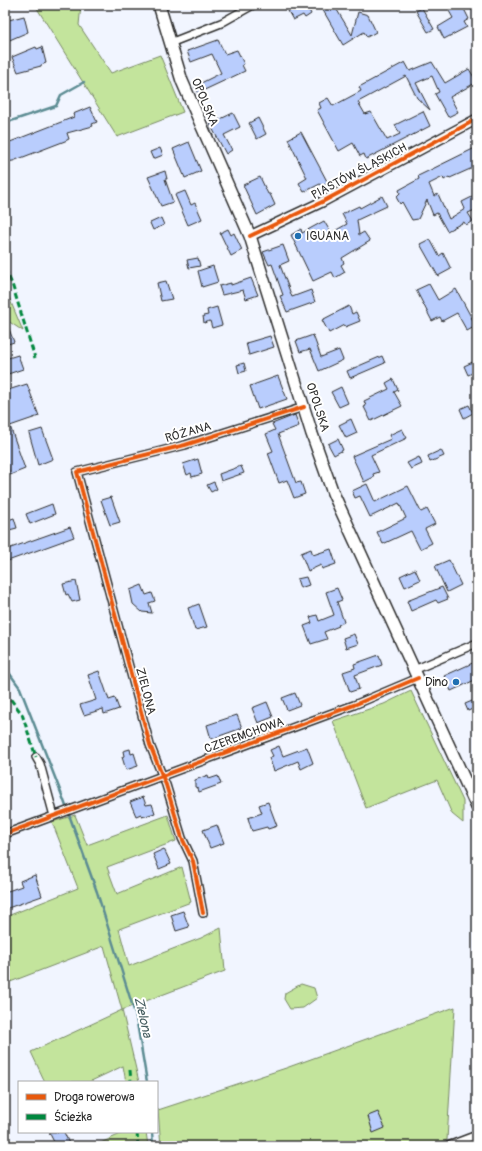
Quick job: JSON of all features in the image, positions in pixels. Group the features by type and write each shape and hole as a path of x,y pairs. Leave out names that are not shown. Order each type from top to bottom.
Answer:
{"main road":[{"name":"OPOLSKA","path":"159,5 170,43 191,104 250,236 304,407 334,493 477,807"}],"street":[{"path":"170,43 221,23 253,5"},
{"name":"PIASTÓW ŚLĄSKICH","path":"250,236 322,202 477,119"},
{"name":"RÓŻANA","path":"77,472 185,445 304,407"},
{"name":"ZIELONA","path":"77,472 137,696 161,776 166,785 182,838 193,861 203,913"},
{"name":"CZEREMCHOWA","path":"58,814 354,705 477,643"},
{"path":"5,834 58,814 40,764 36,757"},
{"path":"448,1146 477,1135"}],"green space":[{"path":"35,5 81,5 79,25 111,73 160,55 183,112 117,137"},
{"path":"5,288 23,331 5,319"},
{"path":"411,691 463,801 463,823 452,814 437,780 366,808 333,721 384,704"},
{"path":"75,815 87,845 168,815 176,841 107,867 117,894 182,867 191,902 119,929 129,966 201,938 221,928 225,971 122,1010 104,946 5,984 5,917 78,888 52,822"},
{"path":"301,984 314,988 317,998 303,1008 290,1009 284,999 285,993"},
{"path":"455,1007 447,1140 431,1146 161,1146 158,1110 286,1068"},
{"path":"122,1010 139,1081 126,1081 123,1066 91,1081 45,1081 31,1052"},
{"path":"123,1133 146,1133 148,1146 94,1146"}],"building":[{"path":"299,5 304,5 306,9 308,8 311,14 305,18 303,15 293,20 288,11"},
{"path":"320,5 334,5 352,35 358,12 368,15 376,32 367,37 364,32 343,45"},
{"path":"462,5 469,19 464,22 467,27 444,39 438,27 453,18 449,11"},
{"path":"422,8 434,29 428,32 416,11"},
{"path":"24,16 28,32 5,42 5,21"},
{"path":"218,40 225,54 237,50 244,64 242,65 245,71 198,93 195,86 221,73 212,54 191,62 187,51"},
{"path":"36,47 37,49 42,47 46,63 41,66 18,72 12,57"},
{"path":"405,62 410,71 432,62 445,83 469,69 477,82 450,97 458,112 448,117 435,94 439,92 432,76 416,83 430,110 417,98 406,76 358,102 365,114 371,112 387,140 400,134 395,125 423,111 430,126 366,159 364,154 360,156 353,143 339,151 317,110 321,108 319,103 328,98 333,106 361,91 359,87"},
{"path":"90,107 97,122 92,124 93,126 67,133 69,139 65,141 13,161 5,162 5,144 74,117 73,114"},
{"path":"233,113 240,127 224,135 232,150 226,154 210,124"},
{"path":"258,118 266,134 257,139 249,123"},
{"path":"301,132 328,183 322,186 320,184 304,192 299,183 307,178 288,139"},
{"path":"189,142 201,171 185,178 173,149"},
{"path":"477,147 477,166 450,178 449,177 444,180 443,177 429,184 434,196 438,194 449,219 465,209 462,202 474,196 477,201 477,209 468,213 473,221 466,225 464,222 447,231 437,213 433,215 427,200 418,219 412,220 402,202 400,204 396,197 400,193 399,190 419,179 418,176"},
{"path":"160,148 163,155 153,159 150,152"},
{"path":"165,171 167,179 165,179 173,202 161,206 148,177"},
{"path":"260,177 275,205 257,215 243,185"},
{"path":"185,191 191,205 195,203 202,219 188,225 175,195"},
{"path":"382,196 387,206 357,220 359,235 364,232 370,241 342,258 344,263 341,265 345,272 335,278 332,272 313,281 291,235 301,229 302,233 324,221 331,233 347,224 342,214 359,206 360,208"},
{"path":"161,218 164,225 153,230 150,223"},
{"path":"228,229 231,235 234,233 242,250 231,256 220,233"},
{"path":"430,239 439,256 443,253 451,269 438,276 420,244"},
{"path":"283,245 289,261 280,265 292,297 311,290 315,302 287,312 280,296 283,295 272,264 269,265 263,252"},
{"path":"198,258 200,266 189,268 187,260"},
{"path":"213,266 218,282 202,287 198,271"},
{"path":"251,278 258,295 246,299 243,290 222,295 219,286 231,283 231,285"},
{"path":"166,281 172,299 161,301 157,283"},
{"path":"429,284 438,300 456,289 476,326 467,331 457,313 442,321 440,317 432,321 416,290"},
{"path":"349,306 352,314 356,312 360,321 345,327 344,325 329,333 322,320"},
{"path":"217,307 222,325 212,328 210,321 204,323 203,316 208,315 207,310"},
{"path":"5,319 14,342 5,345"},
{"path":"313,335 321,357 339,350 343,360 319,371 310,349 300,352 296,341"},
{"path":"270,336 274,347 249,355 246,343"},
{"path":"18,355 23,369 5,375 5,359"},
{"path":"382,356 385,363 350,378 347,371"},
{"path":"477,360 477,371 468,375 464,366"},
{"path":"244,363 246,371 239,373 237,365"},
{"path":"278,376 287,399 258,409 250,386"},
{"path":"393,379 398,390 394,392 402,406 371,421 364,407 366,406 364,401 389,389 386,383"},
{"path":"27,384 39,416 10,426 25,469 10,475 5,455 5,391"},
{"path":"341,387 348,403 339,407 331,392"},
{"path":"469,405 473,413 464,418 460,409"},
{"path":"295,415 299,426 278,434 296,483 301,482 305,494 294,498 287,480 279,483 268,453 273,451 266,434 275,430 272,424"},
{"path":"351,419 357,433 346,438 339,425"},
{"path":"42,429 53,459 38,465 29,433"},
{"path":"402,429 407,438 371,455 379,472 373,474 374,477 364,482 352,456 391,439 389,435"},
{"path":"338,439 343,450 334,455 328,444"},
{"path":"441,450 444,456 430,462 428,456"},
{"path":"419,457 422,464 411,469 407,463"},
{"path":"198,459 202,474 192,477 191,473 187,475 183,464"},
{"path":"241,466 244,473 221,481 219,474"},
{"path":"214,482 217,489 211,492 207,485"},
{"path":"367,484 375,502 408,486 421,512 427,509 435,524 425,529 432,543 420,549 411,531 383,544 377,532 406,518 399,503 370,517 360,496 355,498 352,491"},
{"path":"111,497 120,522 110,525 101,500"},
{"path":"52,504 55,514 30,524 26,514"},
{"path":"14,518 17,528 5,531 5,521"},
{"path":"70,527 74,537 5,562 5,550"},
{"path":"311,549 313,555 331,549 336,564 322,569 321,565 308,571 301,553"},
{"path":"449,560 461,585 447,592 435,566"},
{"path":"415,569 420,580 405,587 400,576"},
{"path":"306,577 309,585 300,588 297,579"},
{"path":"76,581 80,600 72,602 68,594 66,595 63,584"},
{"path":"142,585 146,595 152,593 155,601 149,603 152,613 142,612 133,604 130,590"},
{"path":"442,587 448,599 438,603 436,600 411,611 407,601"},
{"path":"337,588 342,600 337,602 344,622 338,625 339,626 324,632 327,639 311,644 304,626 312,623 310,617 317,615 319,621 334,615 326,592"},
{"path":"199,604 207,627 195,630 188,608"},
{"path":"354,634 358,644 346,648 343,638"},
{"path":"379,655 382,665 355,675 359,689 350,692 343,672 355,668 354,664"},
{"path":"477,661 477,679 451,691 444,676"},
{"path":"99,671 109,700 115,698 119,709 104,714 103,709 84,715 80,705 96,700 88,675"},
{"path":"295,693 300,705 287,710 282,698"},
{"path":"477,699 477,707 468,711 465,704"},
{"path":"267,702 273,717 258,723 252,708"},
{"path":"237,715 242,728 211,739 207,725"},
{"path":"279,746 283,756 307,747 313,763 301,769 298,761 274,771 269,758 273,756 270,750"},
{"path":"130,749 131,754 134,753 138,766 126,770 122,757 124,756 123,751"},
{"path":"208,775 209,779 218,776 221,784 199,792 198,788 195,787 195,780"},
{"path":"143,797 146,805 152,804 155,813 142,817 141,814 136,816 130,802"},
{"path":"268,802 277,826 252,831 248,818 262,813 259,805"},
{"path":"217,825 224,843 210,848 203,830"},
{"path":"164,849 171,864 159,869 153,854"},
{"path":"35,875 42,896 5,909 5,892 22,886 20,881"},
{"path":"183,911 189,927 176,931 171,915"},
{"path":"378,1112 385,1128 373,1133 368,1116"},
{"path":"50,1133 64,1133 70,1146 56,1146"}],"waterway":[{"path":"5,123 56,106 61,95 84,82"},
{"name":"Zielona","path":"5,667 20,688 63,798 97,892 136,1017 147,1081"},
{"path":"475,831 477,835"},
{"name":"Zielona","path":"152,1133 153,1146"}],"marked path":[{"path":"5,269 12,284 35,358"},
{"path":"5,692 22,714 36,757"},
{"path":"130,1070 131,1081"},
{"path":"137,1133 138,1146"}],"cycle path":[{"path":"250,236 322,202 477,119"},
{"path":"203,913 193,861 182,838 166,785 150,745 77,472 185,445 304,407"},
{"path":"5,834 354,705 418,678"}],"place":[{"name":"IGUANA","path":"298,236"},
{"name":"Dino","path":"456,682"}]}
